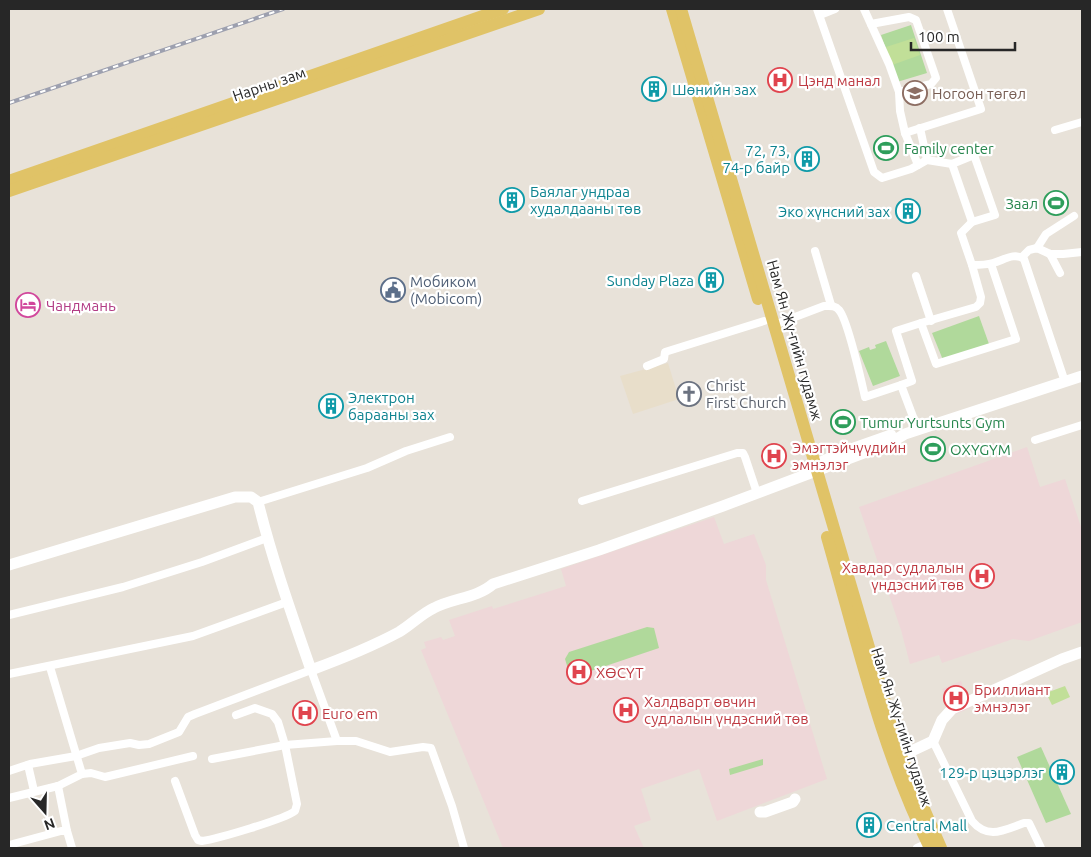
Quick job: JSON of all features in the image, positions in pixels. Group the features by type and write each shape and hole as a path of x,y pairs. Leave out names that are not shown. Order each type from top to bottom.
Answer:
{"main road":[{"name":"Нарны зам","path":"9,191 350,68 503,9"},
{"name":"Нарны зам","path":"9,181 350,68 539,9"},
{"name":"Нам Ян Жү-гийн гудамж","path":"672,9 901,756 941,848"},
{"name":"Нам Ян Жү-гийн гудамж","path":"681,9 769,323"},
{"name":"Нам Ян Жү-гийн гудамж","path":"813,470 890,752 925,847"}],"street":[{"path":"647,366 664,359 665,352 831,305 839,310 845,322 865,397 912,381 896,331 976,307 980,303 981,297 961,233 972,222 995,214 974,155 952,164 927,160 882,178 874,172 818,12 836,9"},
{"path":"864,9 899,92 900,111 905,133 918,165"},
{"path":"905,133 981,109 947,9"},
{"path":"871,24 909,16 916,20 936,78 931,84 899,92"},
{"path":"1055,130 1082,122"},
{"path":"920,128 927,160"},
{"path":"952,164 972,222"},
{"path":"1037,248 1046,234 1074,216"},
{"path":"1022,258 1029,250 1037,248 1050,254 1082,252"},
{"path":"815,251 831,305"},
{"path":"1050,254 1060,273"},
{"path":"972,265 991,264 1013,256 1024,260 1065,382"},
{"path":"921,323 936,364 1016,339 991,264"},
{"path":"916,276 931,320"},
{"path":"9,771 28,765 76,756 99,748 130,743 139,745 149,744 179,732 188,717 379,642 411,625 428,611 450,600 455,594 464,590 486,582 493,584 599,550 890,443 906,434 1082,376"},
{"path":"902,385 918,430"},
{"path":"1035,440 1082,425"},
{"path":"258,502 367,468 406,451 450,437"},
{"path":"582,501 737,453 743,453 746,457 757,493"},
{"path":"9,565 235,497 251,498 258,502 287,602 337,741"},
{"path":"9,615 123,587 202,562 267,538"},
{"path":"9,674 193,636 287,602"},
{"path":"901,756 933,741 942,720 952,709 1062,659 1082,652"},
{"path":"50,667 82,774"},
{"path":"175,781 195,835 200,840 206,840 292,814 297,807 285,745 278,722 272,714 255,708 236,714"},
{"path":"212,759 285,745 337,741 356,741 390,752 423,747 431,748 444,780 464,848"},
{"path":"933,741 972,821 979,829 994,832 1029,823 1042,848"},
{"path":"9,798 58,786 82,774 91,773 105,777 193,756"},
{"path":"28,765 34,791"},
{"path":"58,786 72,848"},
{"path":"760,812 793,802 795,799"},
{"path":"9,845 67,831"}],"shaded area":[{"path":"668,363 679,399 633,414 620,376"},
{"name":"Хавдар судлалын үндэсний төв","path":"1027,447 1040,487 1065,479 1082,530 1082,622 1029,641 1013,639 942,663 939,655 910,664 901,630 859,507"},
{"name":"Халдварт өвчин судлалын үндэсний төв","path":"714,517 724,544 754,534 766,565 766,580 827,779 717,821 699,769 641,789 651,820 634,826 644,848 503,848 421,650 426,648 424,642 441,637 443,640 455,636 449,620 492,606 493,609 566,586 561,569"},
{"name":"Бриллиант эмнэлэг","path":"961,681 971,708 953,715 942,689"}],"green space":[{"path":"911,25 927,73 897,82 881,35"},
{"path":"914,38 920,55 892,65 886,47"},
{"path":"979,316 989,344 943,360 932,333"},
{"path":"886,341 900,376 873,386 859,351 869,347 870,350 876,348 875,345"},
{"path":"647,627 654,628 659,648 573,677 568,669 565,659 569,652"},
{"path":"1065,686 1070,697 1052,705 1046,693"},
{"path":"1041,747 1071,814 1046,823 1017,757"},
{"path":"763,759 763,765 730,775 729,769"}],"railway":[{"path":"9,103 283,9"}],"place":[{"name":"Цэнд манал","path":"780,80"},
{"name":"Шөнийн зах","path":"654,89"},
{"name":"Ногоон төгөл","path":"915,93"},
{"name":"Family center","path":"886,148"},
{"name":"72, 73, 74-р байр","path":"807,159"},
{"name":"Баялаг ундраа худалдааны төв","path":"512,200"},
{"name":"Заал","path":"1056,203"},
{"name":"Эко хүнсний зах","path":"908,211"},
{"name":"Sunday Plaza","path":"711,280"},
{"name":"Мобиком (Mobicom)","path":"393,290"},
{"name":"Чандмань","path":"28,305"},
{"name":"Christ First Church","path":"689,394"},
{"name":"Электрон барааны зах","path":"331,406"},
{"name":"Tumur Yurtsunts Gym","path":"843,422"},
{"name":"OXYGYM","path":"933,449"},
{"name":"Эмэгтэйчүүдийн эмнэлэг","path":"774,456"},
{"name":"Хавдар судлалын үндэсний төв","path":"982,576"},
{"name":"ХӨСҮТ","path":"579,672"},
{"name":"Бриллиант эмнэлэг","path":"956,698"},
{"name":"Халдварт өвчин судлалын үндэсний төв","path":"626,710"},
{"name":"Euro em","path":"305,713"},
{"name":"129-р цэцэрлэг","path":"1062,772"},
{"name":"Central Mall","path":"869,825"}]}
